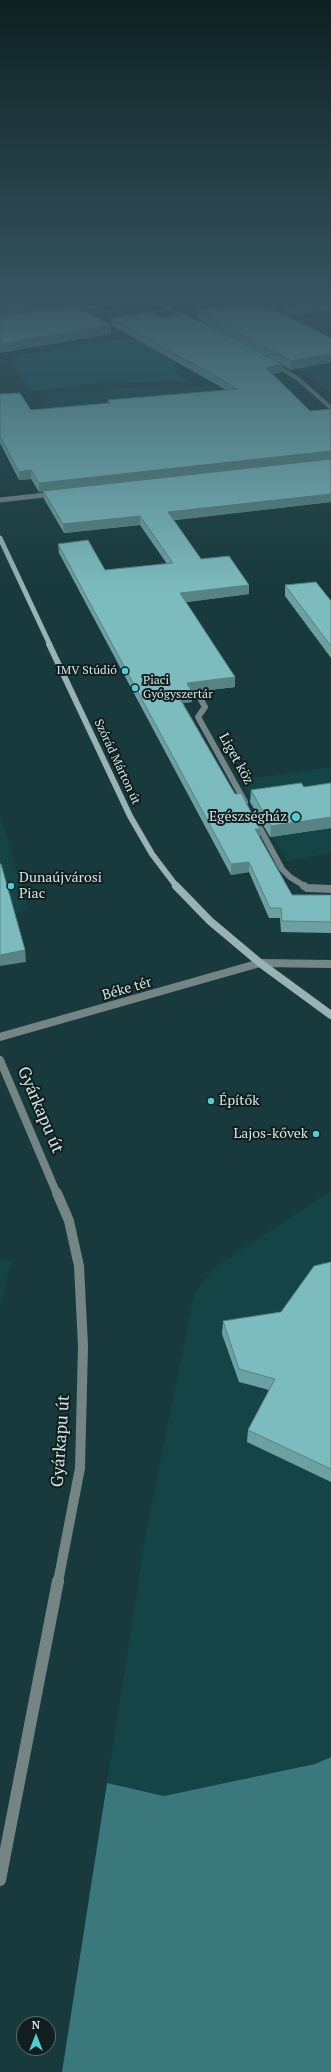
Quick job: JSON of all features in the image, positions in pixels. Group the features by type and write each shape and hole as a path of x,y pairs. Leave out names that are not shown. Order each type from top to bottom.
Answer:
{"street":[{"path":"318,397 331,408"},
{"path":"0,500 64,493"},
{"name":"Szórád Márton út","path":"0,538 130,816 152,854 173,883 210,921 260,963 331,1015"},
{"name":"Liget köz","path":"200,698 205,707 198,717 248,806"},
{"path":"251,813 282,868 290,876 307,888 331,889"},
{"name":"Béke tér","path":"0,1037 260,963 331,964"},
{"name":"Gyárkapu út","path":"0,1060 10,1087 69,1221 79,1266 83,1346 80,1468 0,1880"}],"shaded area":[{"path":"40,397 224,397 255,431 74,450"},
{"name":"Egészségház","path":"331,767 331,853 287,861 240,780"},
{"name":"Dunaújvárosi Piac","path":"0,815 29,910 8,913 0,950"},
{"path":"331,1191 331,1757 315,1764 164,1796 107,1783 147,1526 194,1296 201,1284 215,1267"},
{"path":"0,1260 12,1261 0,1305"},
{"path":"331,1757 331,2072 62,2072 107,1783 164,1796 315,1764"}],"building":[{"path":"0,397 22,397 31,410 110,403 108,400 147,397 295,397 310,411 331,409 331,451 39,483 31,470 19,472 0,436"},
{"path":"331,459 331,494 168,512 201,559 229,556 249,585 180,593 235,677 187,683 192,692 177,694 235,794 241,793 260,829 255,829 292,895 331,895 331,922 282,921 281,908 270,908 249,862 231,864 58,544 88,540 105,570 173,563 140,516 63,524 43,491"},
{"path":"316,582 331,601 331,646 285,585"},
{"path":"301,783 304,787 331,783 331,817 271,826 251,790"},
{"path":"0,864 25,950 0,955"},
{"path":"331,1262 331,1469 248,1430 275,1379 239,1369 223,1321 281,1312 314,1266"}],"place":[{"name":"IMV Stúdió","path":"125,671"},
{"name":"Piaci Gyógyszertár","path":"135,688"},
{"name":"Egészségház","path":"296,817"},
{"name":"Dunaújvárosi Piac","path":"11,886"},
{"name":"Építők","path":"211,1101"},
{"name":"Lajos-kővek","path":"316,1134"}]}
